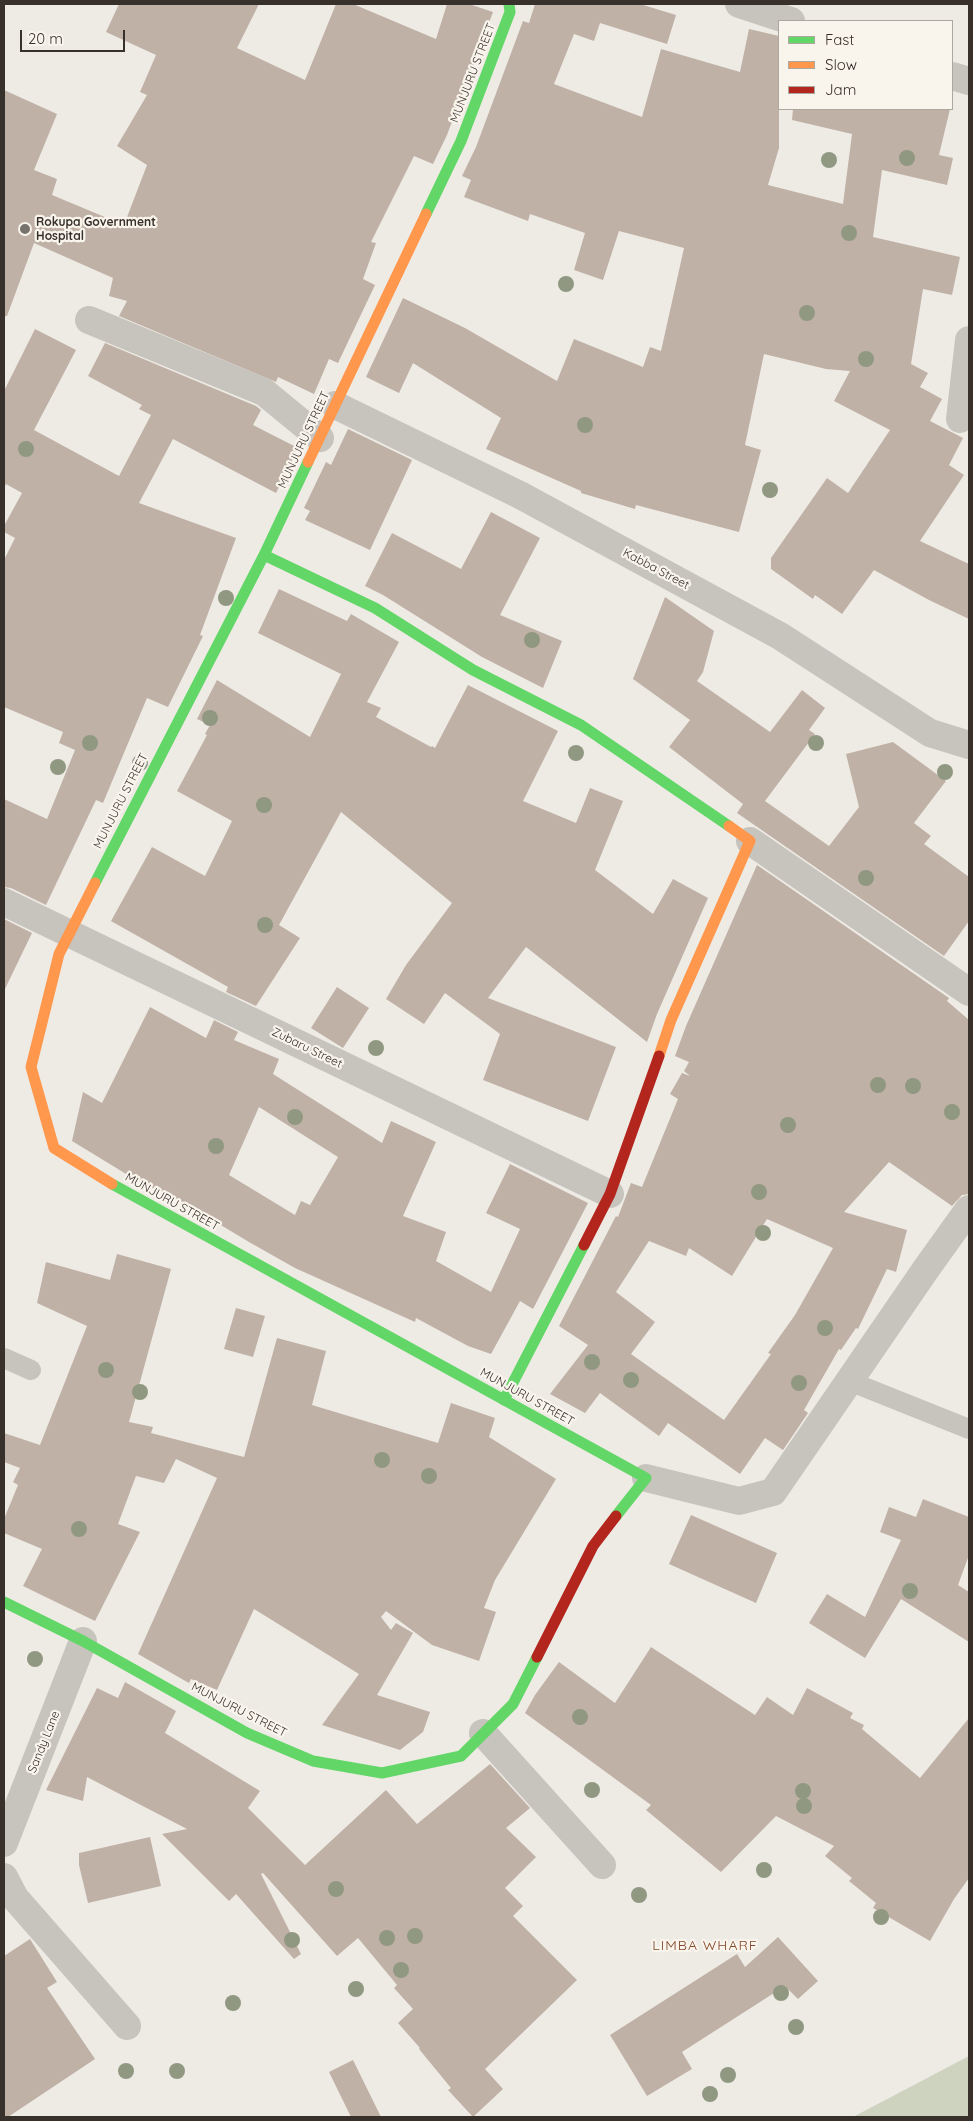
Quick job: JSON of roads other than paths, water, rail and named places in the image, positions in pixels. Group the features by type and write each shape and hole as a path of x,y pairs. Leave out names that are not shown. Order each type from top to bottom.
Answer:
{"street":[{"name":"MUNJURU STREET","path":"4,1602 83,1641 247,1733 313,1761 382,1773 461,1756 513,1704 593,1546 646,1478 120,1189 54,1148 31,1067 59,954 264,555 461,141 510,12 509,4"},
{"path":"739,4 788,20"},
{"path":"953,76 969,82"},
{"path":"90,320 264,392 320,438"},
{"path":"960,418 969,340"},
{"name":"Kabba Street","path":"335,405 520,495 780,636 930,733 969,745"},
{"path":"264,555 375,608 473,670 581,725 969,992"},
{"path":"504,1400 610,1194 671,1020 750,840"},
{"name":"Zubaru Street","path":"4,902 610,1194"},
{"path":"646,1478 739,1501 773,1492 969,1209"},
{"name":"Sandy Lane","path":"4,1843 83,1641"},
{"path":"483,1733 602,1865"},
{"path":"4,1877 15,1898 127,2026"}],"lane":[{"path":"4,1358 31,1370"},
{"path":"849,1380 969,1429"}],"place":[{"name":"Rokupa Government Hospital","path":"25,229"}],"district":[{"name":"LIMBA WHARF","path":"705,1946"}]}
